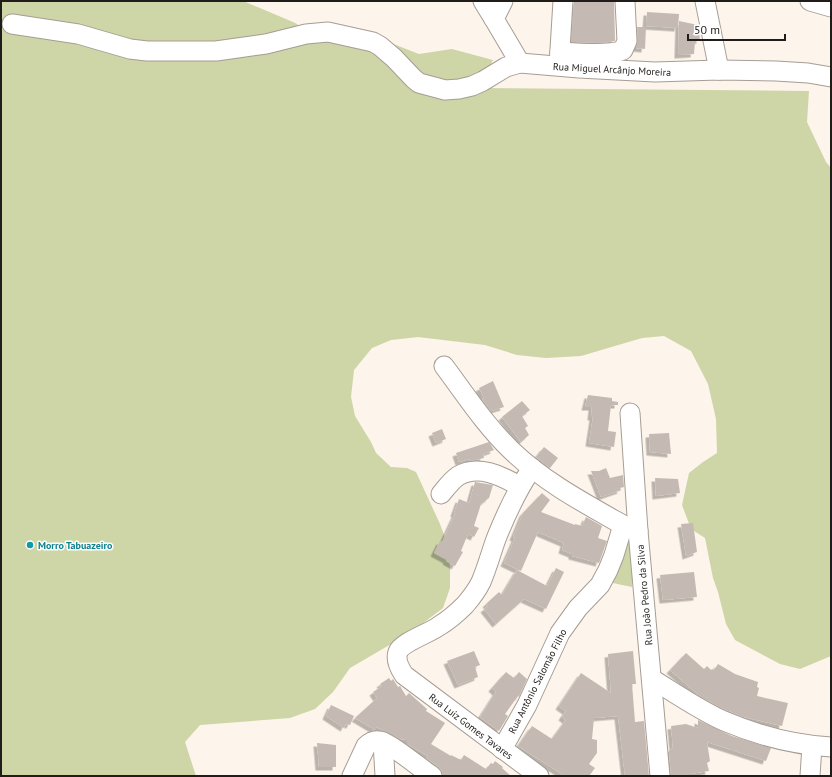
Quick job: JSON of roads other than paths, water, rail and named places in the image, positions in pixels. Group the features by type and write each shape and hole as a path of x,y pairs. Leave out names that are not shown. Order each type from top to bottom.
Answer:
{"street":[{"path":"12,24 78,34 130,49 148,51 216,51 266,44 312,33 328,32 373,42 394,58 419,83 445,90 472,86 513,65 494,19 483,1"},
{"path":"494,19 503,1"},
{"path":"563,1 559,59 577,54 614,53 623,50 627,41 625,1"},
{"path":"704,1 719,70"},
{"path":"810,1 831,7"},
{"name":"Rua Miguel Arcânjo Moreira","path":"513,65 559,59 655,72 719,70 792,72 831,77"},
{"path":"444,366 492,430 511,450 532,468 581,501 630,528"},
{"name":"Rua João Pedro da Silva","path":"630,413 630,528 652,679 660,776"},
{"path":"441,494 450,483 459,476 470,471 480,471 501,476 516,493 532,468"},
{"name":"Rua Luiz Gomes Tavares","path":"516,493 496,540 481,582 474,593 452,617 438,627 404,646 398,652 397,660 404,675 538,776"},
{"name":"Rua Antônio Salomão Filho","path":"502,749 527,705 560,633 578,608 600,585 606,575 614,554 630,528"},
{"path":"652,679 723,721 765,735 812,746 831,747"},
{"path":"378,741 385,776"},
{"path":"352,776 366,746 369,742 378,741 387,744 432,776"},
{"path":"810,776 812,746"}],"place":[{"name":"Morro Tabuazeiro","path":"30,545"}]}
